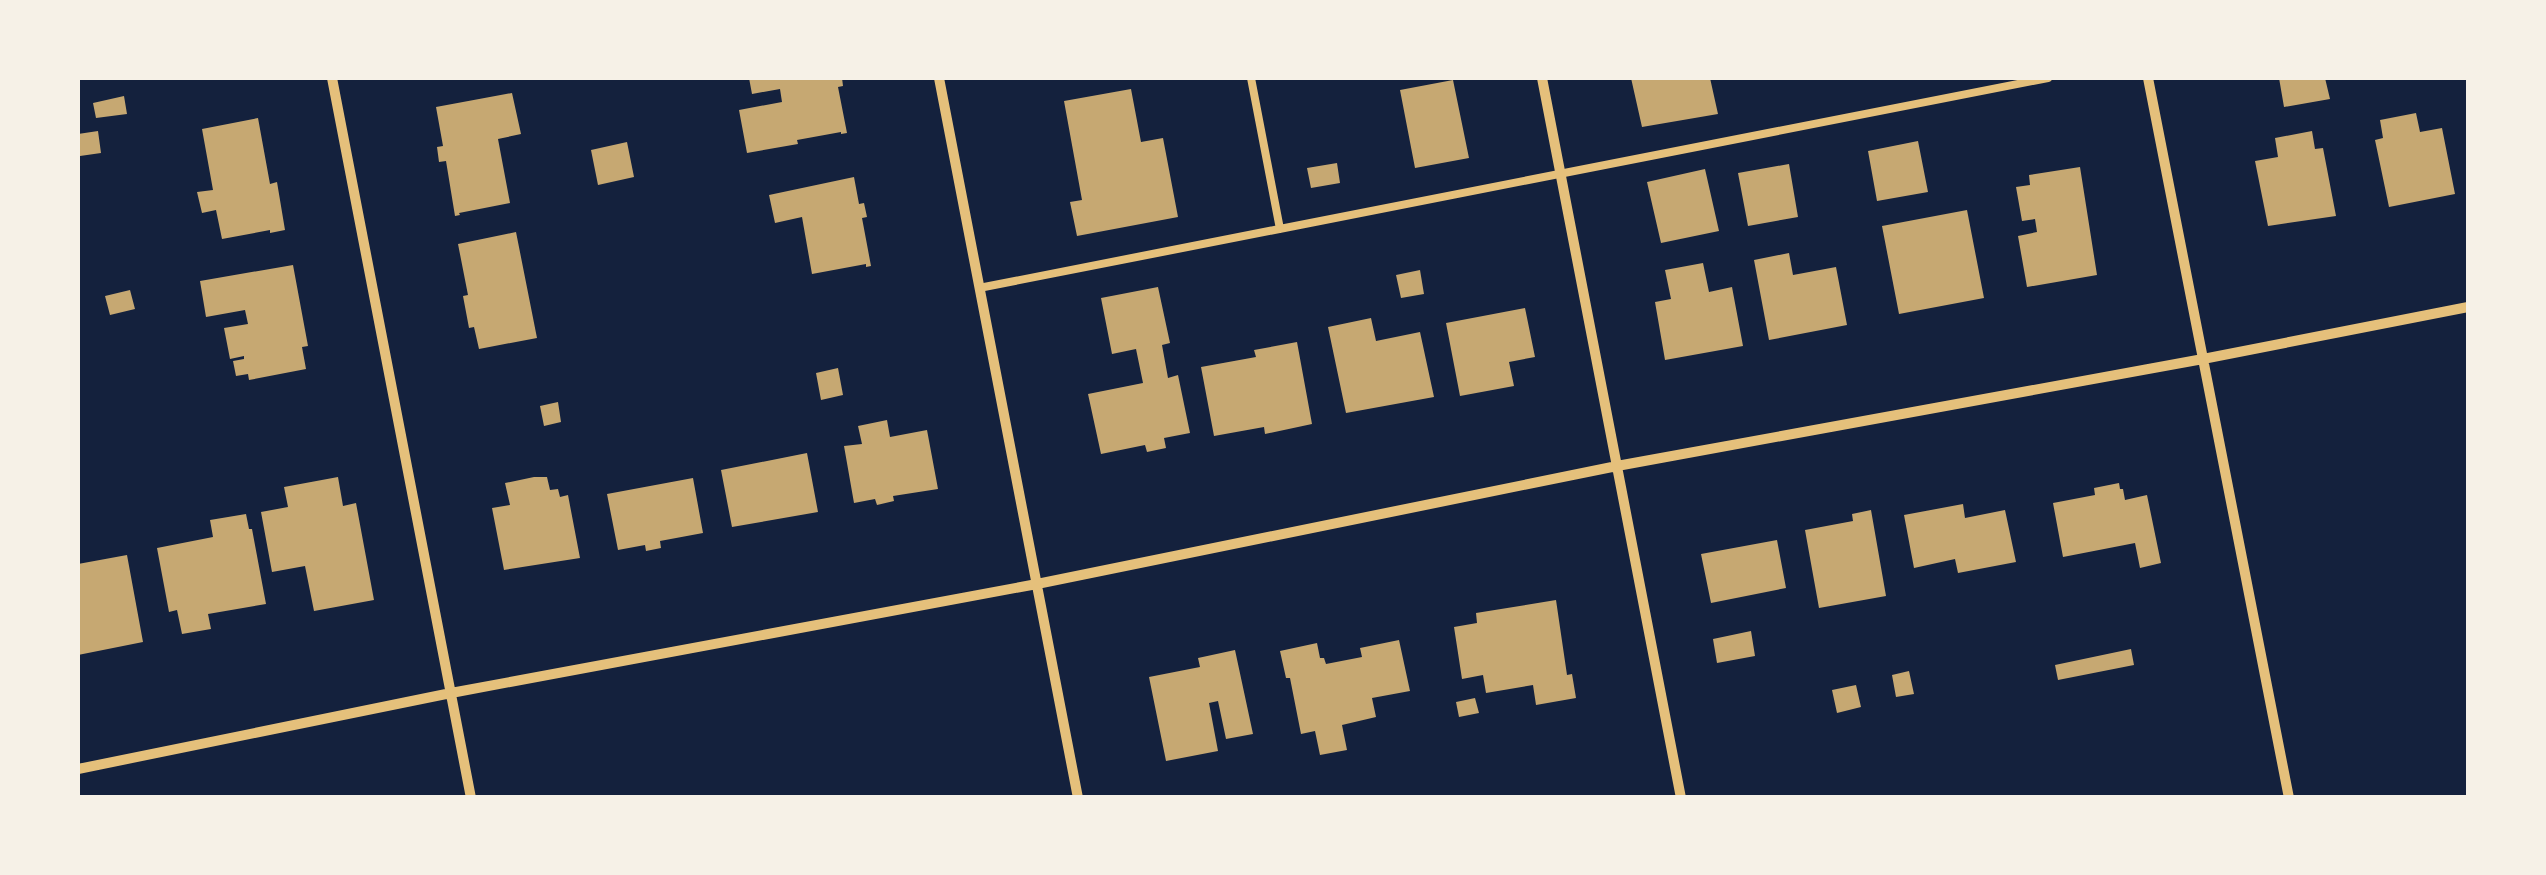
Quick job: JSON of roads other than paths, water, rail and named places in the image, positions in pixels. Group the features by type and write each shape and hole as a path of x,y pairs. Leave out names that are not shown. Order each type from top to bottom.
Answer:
{"street":[{"path":"332,78 471,798"},
{"path":"939,78 1078,798"},
{"path":"1542,78 1680,798"},
{"path":"2148,78 2289,798"},
{"path":"78,769 451,693 1037,584 1617,466 2468,308"}],"lane":[{"path":"1251,78 1280,228"},
{"path":"980,288 2048,78"}]}
